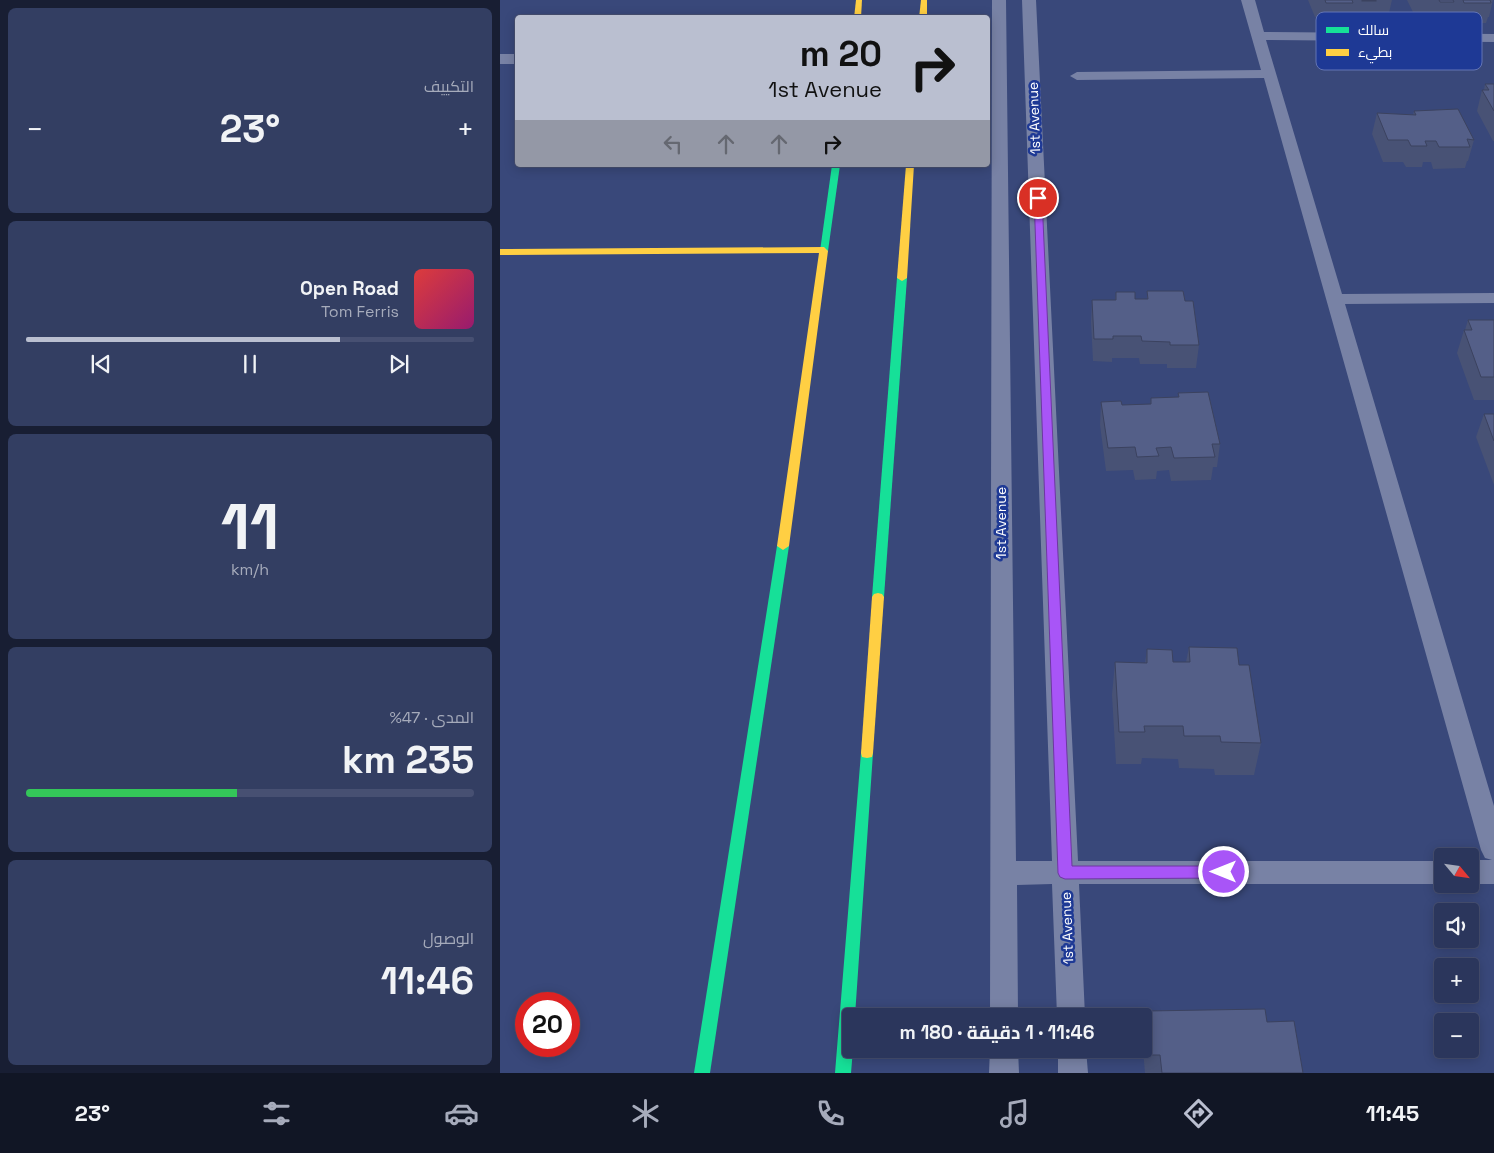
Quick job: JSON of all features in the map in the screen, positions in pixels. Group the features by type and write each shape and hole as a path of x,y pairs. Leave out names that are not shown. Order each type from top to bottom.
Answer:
{"main road":[{"path":"857,15 859,0"},
{"path":"923,15 924,0"},
{"path":"702,1073 784,539 836,167"},
{"path":"843,1073 910,167"},
{"path":"500,252 824,250"}],"street":[{"path":"500,59 515,59"}],"lane":[{"name":"1st Avenue","path":"999,0 1004,1008"},
{"name":"1st Avenue","path":"1030,0 1071,1008"},
{"path":"1248,0 1494,850"},
{"path":"1259,36 1316,36"},
{"path":"1077,76 1270,74"},
{"path":"1335,299 1494,298"},
{"path":"1003,873 1434,872"},
{"path":"1479,872 1494,872"},
{"path":"1004,1058 1004,1073"},
{"path":"1072,1058 1073,1073"}],"building":[{"path":"1325,0 1352,0 1353,3 1326,3"},
{"path":"1439,0 1453,0 1454,2 1440,2"},
{"path":"1463,0 1490,0 1491,3 1464,3"},
{"path":"1485,84 1494,84 1494,111 1482,90 1489,90"},
{"path":"1458,109 1474,140 1467,139 1470,147 1439,147 1436,141 1425,141 1427,146 1411,146 1408,140 1388,140 1377,113 1416,115 1414,111"},
{"path":"1147,291 1183,291 1185,301 1193,301 1199,345 1170,345 1170,342 1142,341 1141,336 1113,336 1113,339 1094,339 1092,300 1116,300 1116,292 1135,292 1135,299 1148,299"},
{"path":"1468,320 1494,320 1494,377 1481,377 1464,330 1472,330"},
{"path":"1208,392 1220,444 1212,444 1215,457 1174,458 1171,447 1156,448 1159,456 1137,457 1135,447 1108,448 1101,402 1121,401 1122,405 1151,404 1151,398 1179,397 1178,393"},
{"path":"1484,414 1494,414 1494,441"},
{"path":"1189,647 1237,648 1239,665 1249,665 1261,743 1221,742 1220,736 1184,736 1183,726 1144,726 1145,732 1119,732 1115,662 1147,663 1147,649 1172,650 1173,662 1190,662"},
{"path":"1265,1009 1267,1022 1294,1021 1303,1073 1162,1073 1160,1055 1152,1055 1152,1011"}],"traffic: fast":[{"path":"824,251 836,167"},
{"path":"878,597 902,278"},
{"path":"702,1073 783,546"},
{"path":"843,1073 867,753"}],"traffic: slow":[{"path":"857,15 859,0"},
{"path":"923,15 924,0"},
{"path":"902,278 910,167"},
{"path":"500,252 824,250"},
{"path":"783,546 824,251"},
{"path":"867,753 878,597"}],"route":[{"path":"1038,198 1065,873 1224,872"}]}
